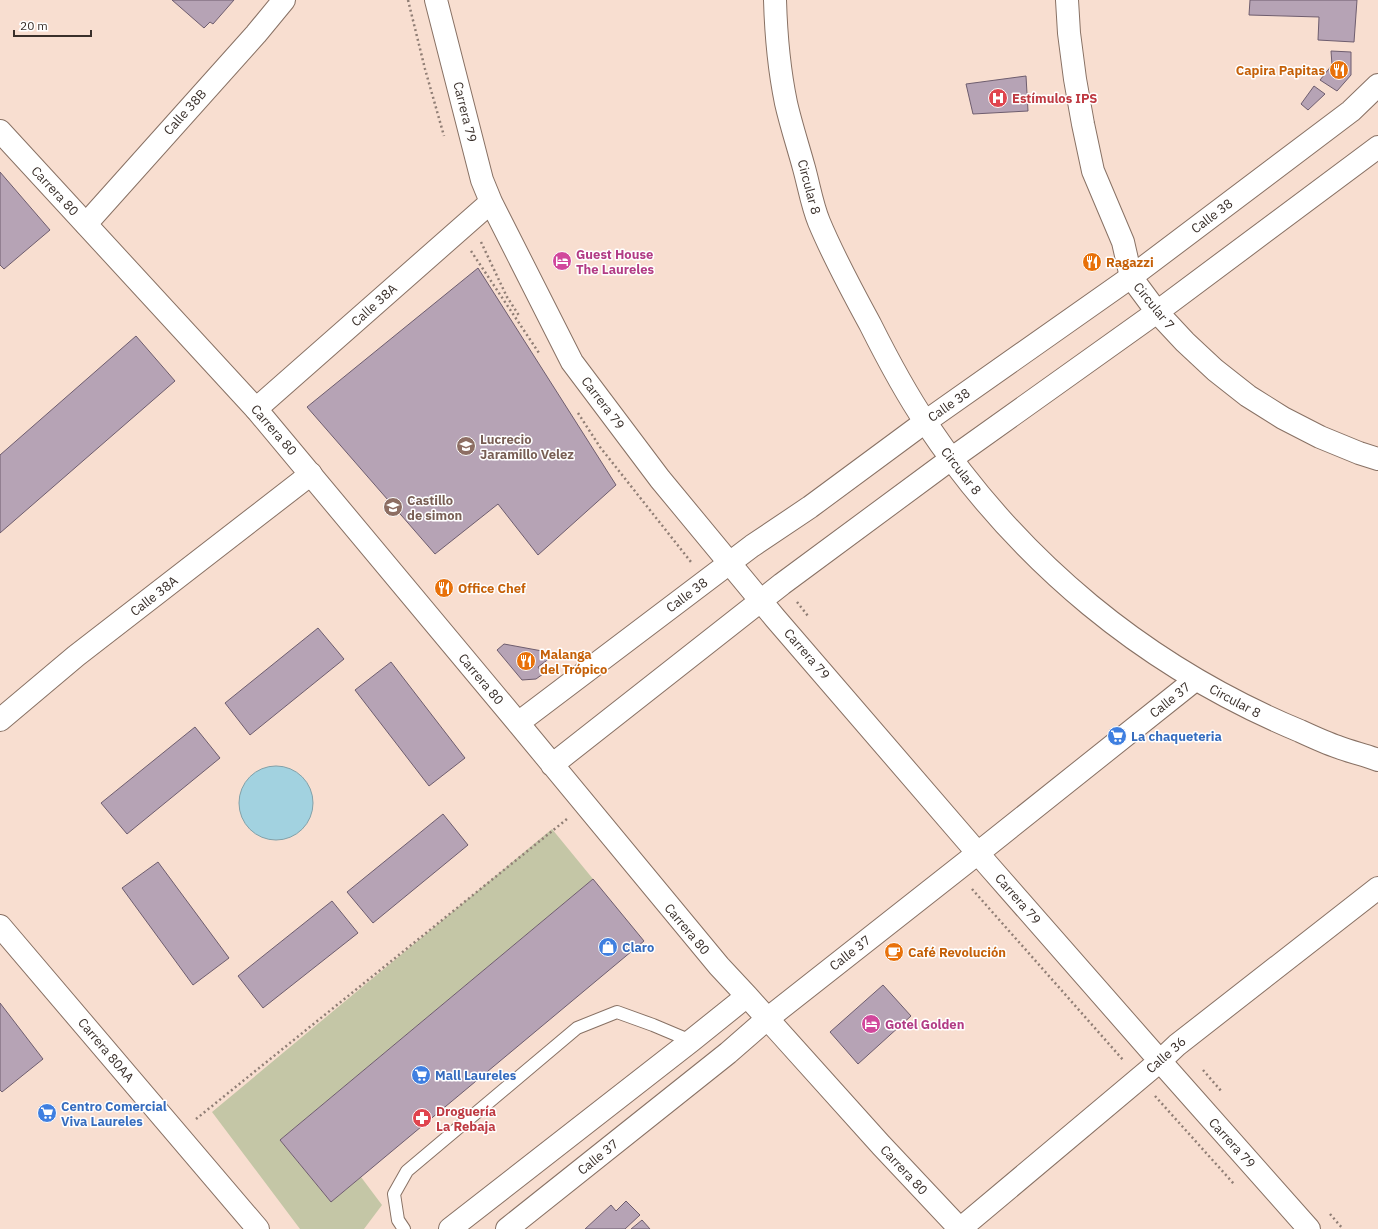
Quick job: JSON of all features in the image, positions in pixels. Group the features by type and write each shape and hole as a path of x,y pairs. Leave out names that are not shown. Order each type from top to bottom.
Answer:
{"street":[{"name":"Calle 38B","path":"86,224 256,34 284,0"},
{"name":"Carrera 79","path":"436,0 482,180 491,202 572,362 660,479 761,601 1160,1062 1309,1229"},
{"name":"Circular 8","path":"775,0 777,47 786,102 818,220 839,266 895,373 925,422 976,492 1032,553 1093,608 1126,634 1195,680 1265,717 1338,747 1378,760"},
{"name":"Circular 7","path":"1067,0 1069,33 1075,79 1093,171 1123,242 1131,277 1157,312 1185,342 1215,370 1248,396 1283,418 1320,437 1378,459"},
{"name":"Calle 38","path":"518,722 752,546 810,507 925,422 1131,277 1351,111 1378,85"},
{"name":"Carrera 80","path":"0,131 256,409 518,722 719,966 881,1146 960,1229"},
{"path":"552,765 782,584 951,459 1157,312 1378,147"},
{"name":"Calle 38A","path":"256,409 491,202"},
{"name":"Calle 38A","path":"0,720 76,656 311,474"},
{"name":"Calle 37","path":"516,1226 728,1053 767,1019 1195,680"},
{"name":"Calle 36","path":"960,1229 1140,1079 1177,1045 1378,888"},
{"name":"Carrera 80AA","path":"0,926 258,1229"},
{"path":"450,1229 747,996"}],"lane":[{"path":"404,1229 398,1220 394,1194 407,1171 577,1028 617,1012 691,1041"}],"path":[{"path":"177,1134 585,805"},
{"path":"956,870 1237,1188"}],"green space":[{"path":"552,829 593,879 280,1140 331,1202 361,1177 382,1205 364,1229 300,1229 212,1112"}],"water":[{"path":"276,766 297,772 307,782 313,803 307,824 297,834 276,840 255,834 245,824 239,803 245,782 255,772"}],"building":[{"path":"172,0 234,0 213,24 210,22 204,28"},
{"path":"1250,0 1357,0 1354,42 1318,40 1319,17 1249,15"},
{"name":"Capira Papitas","path":"1331,51 1351,52 1351,75 1337,91 1320,80 1332,65"},
{"name":"Estímulos IPS","path":"1026,76 1028,111 973,114 966,84"},
{"path":"1314,86 1325,94 1308,110 1301,104"},
{"path":"0,172 50,230 4,269 0,265"},
{"name":"Lucrecio Jaramillo Velez","path":"478,268 616,485 538,555 498,504 435,554 307,407"},
{"path":"136,336 175,381 0,533 0,455"},
{"path":"318,628 344,659 250,735 225,703"},
{"name":"Malanga del Trópico","path":"504,644 553,653 554,655 538,667 543,674 536,679 522,680 497,650"},
{"path":"391,662 465,758 429,786 355,690"},
{"path":"195,727 220,758 127,834 101,803"},
{"path":"443,814 468,845 373,923 347,892"},
{"path":"158,862 229,958 193,985 122,888"},
{"name":"Mall Laureles","path":"593,879 644,941 331,1202 280,1140"},
{"path":"332,901 358,933 263,1008 238,976"},
{"name":"Gotel Golden","path":"883,985 911,1016 858,1064 830,1032"},
{"path":"0,1003 43,1059 2,1092 0,1090"},
{"path":"626,1201 640,1215 625,1229 585,1229 611,1205 616,1211"},
{"path":"642,1220 650,1229 631,1229"}],"place":[{"name":"Capira Papitas","path":"1339,70"},
{"name":"Estímulos IPS","path":"998,98"},
{"name":"Guest House The Laureles","path":"562,261"},
{"name":"Ragazzi","path":"1092,262"},
{"name":"Lucrecio Jaramillo Velez","path":"466,446"},
{"name":"Castillo de simon","path":"393,507"},
{"name":"Office Chef","path":"444,588"},
{"name":"Malanga del Trópico","path":"526,661"},
{"name":"La chaqueteria","path":"1117,736"},
{"name":"Claro","path":"608,947"},
{"name":"Café Revolución","path":"894,952"},
{"name":"Gotel Golden","path":"871,1024"},
{"name":"Mall Laureles","path":"421,1075"},
{"name":"Centro Comercial Viva Laureles","path":"47,1113"},
{"name":"Droguería La Rebaja","path":"422,1118"}]}
